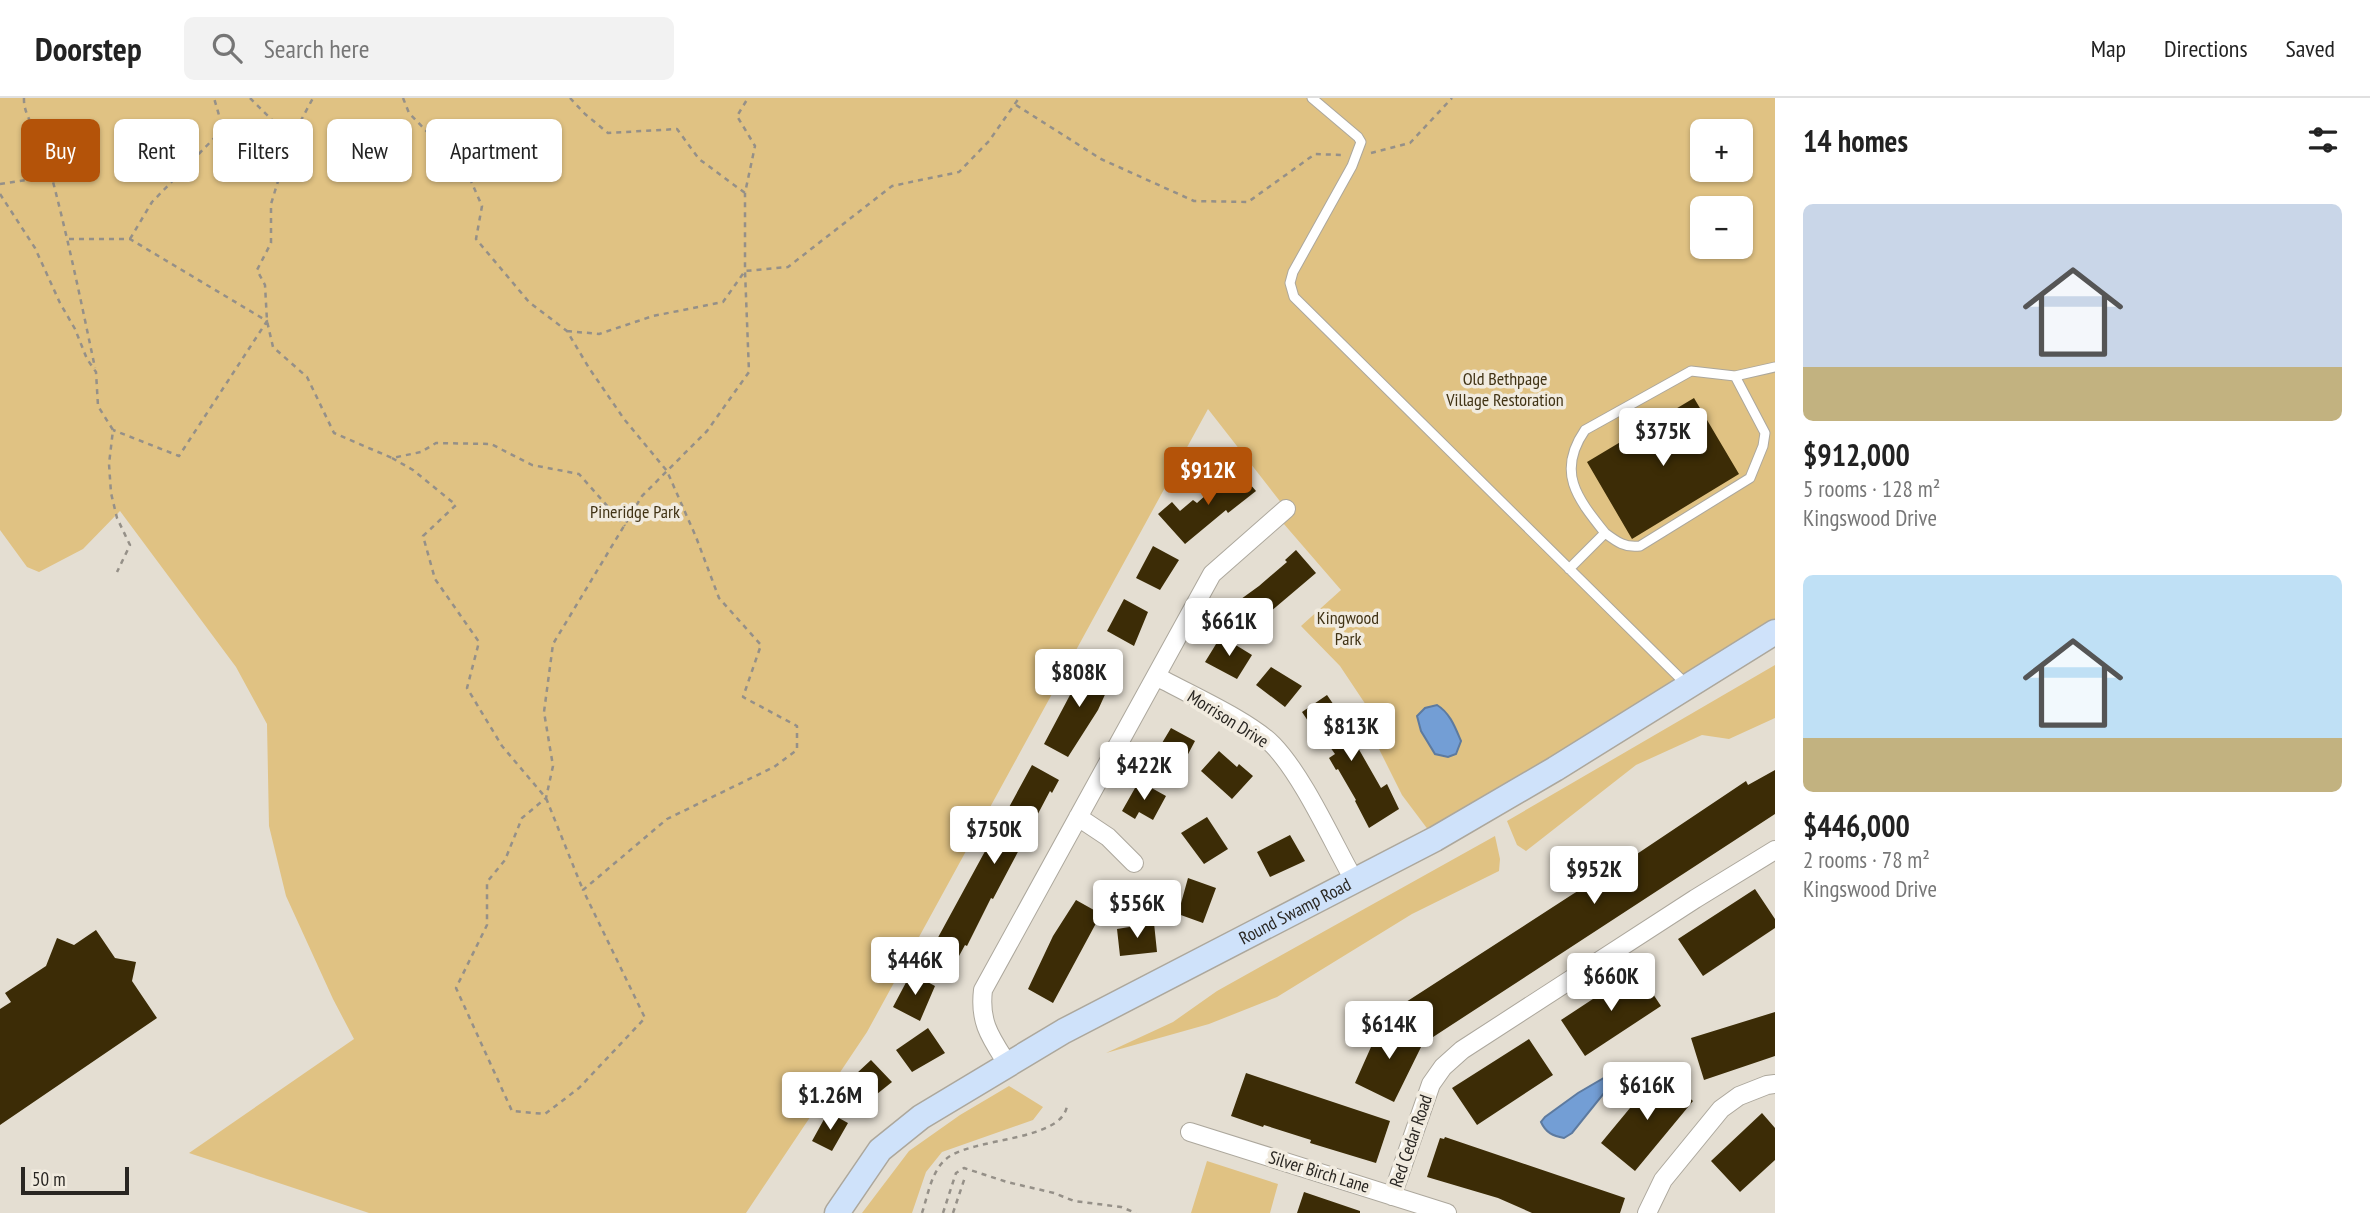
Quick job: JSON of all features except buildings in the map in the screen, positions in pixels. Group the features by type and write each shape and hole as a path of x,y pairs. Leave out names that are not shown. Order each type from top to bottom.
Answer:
{"main road":[{"name":"Round Swamp Road","path":"837,1213 867,1167 895,1136 920,1117 1064,1031 1435,839 1555,769 1775,632"}],"street":[{"path":"1008,1065 985,1027 981,1008 983,990 1212,574 1286,509"},
{"name":"Morrison Drive","path":"1156,676 1250,728 1273,745 1297,778 1354,880"},
{"path":"1078,817 1108,838 1133,863"},
{"name":"Red Cedar Road","path":"1392,1196 1431,1084 1443,1067 1485,1035 1775,850"},
{"path":"1647,1213 1663,1180 1721,1109 1739,1097 1775,1084"},
{"name":"Silver Birch Lane","path":"1190,1132 1447,1213"}],"lane":[{"path":"1311,98 1361,142 1357,156 1293,272 1290,283 1294,297 1687,685"},
{"path":"1735,376 1765,433 1756,467 1750,478 1640,547 1621,545 1605,533 1583,505 1573,484 1570,464 1574,446 1585,430 1691,371 1735,376 1775,367"},
{"path":"1569,569 1605,533"}],"path":[{"path":"24,98 23,107 30,119"},
{"path":"130,239 152,202 223,129 214,98"},
{"path":"250,98 271,119"},
{"path":"302,119 313,98"},
{"path":"402,98 409,113 435,140 447,171 471,181 482,206 476,239 529,302 567,331 624,419 667,471 719,598 761,645 743,697 797,726 797,750 774,767 667,820 583,890"},
{"path":"570,98 584,114 608,133 677,129 699,159 745,193"},
{"path":"278,182 271,204 271,243 257,270 265,285 267,321 273,347 307,377 334,433 413,470 456,505 423,537 435,579 479,642 467,688 502,746 545,798 583,890 645,1018 579,1088 545,1114 512,1111 456,988 487,925 487,882 505,860 522,818 545,798 553,766 544,712 553,644 642,496 707,431 749,372 745,193 755,146 737,116 748,98"},
{"path":"567,331 599,334 653,316 723,302 745,271 788,267 892,186 959,172 989,141 1019,98"},
{"path":"1015,104 1101,159 1194,201 1248,202 1315,154 1357,156 1409,143 1452,98"},
{"path":"0,184 21,181"},
{"path":"54,182 69,239 96,372 98,406 113,430 179,456 267,321"},
{"path":"0,194 35,248 87,359 96,372"},
{"path":"69,239 130,239 267,321"},
{"path":"113,430 109,464 111,493 117,518 130,545 117,572"},
{"path":"392,458 421,452 436,443 491,444 531,465 579,474 625,526"},
{"path":"922,1213 936,1172 953,1154 970,1146 1036,1132 1059,1120 1067,1106"},
{"path":"943,1213 956,1173 964,1168 1074,1201 1121,1207 1136,1213"},
{"path":"953,1213 965,1178"}],"green space":[{"name":"Pineridge Park","path":"0,98 1775,98 1775,623 1435,839 1402,795 1361,713 1366,705 1340,666 1301,626 1341,590 1277,516 1286,509 1208,409 867,1032 746,1213 369,1213 189,1153 354,1039 286,896 269,826 267,724 236,667 120,511 83,549 39,572 27,567 0,530"},
{"path":"1775,665 1775,718 1729,739 1702,735 1636,765 1526,851 1517,845 1507,821"},
{"path":"1495,836 1500,859 1499,871 1412,914 1277,997 1209,1024 1106,1053 1173,1022 1217,991"},
{"path":"1009,1086 1043,1107 1033,1120 942,1152 926,1172 912,1213 862,1213 909,1151 960,1115"},
{"path":"1207,1161 1278,1184 1270,1213 1191,1213"}],"water":[{"path":"1437,705 1449,716 1461,741 1456,754 1448,757 1435,754 1421,731 1417,716 1425,708"},
{"path":"1621,1068 1617,1077 1572,1133 1564,1138 1545,1129 1541,1122 1545,1117 1578,1093"}],"park label":[{"name":"Old Bethpage Village Restoration","path":"1505,389"},
{"name":"Kingwood Park","path":"1348,628"}]}
